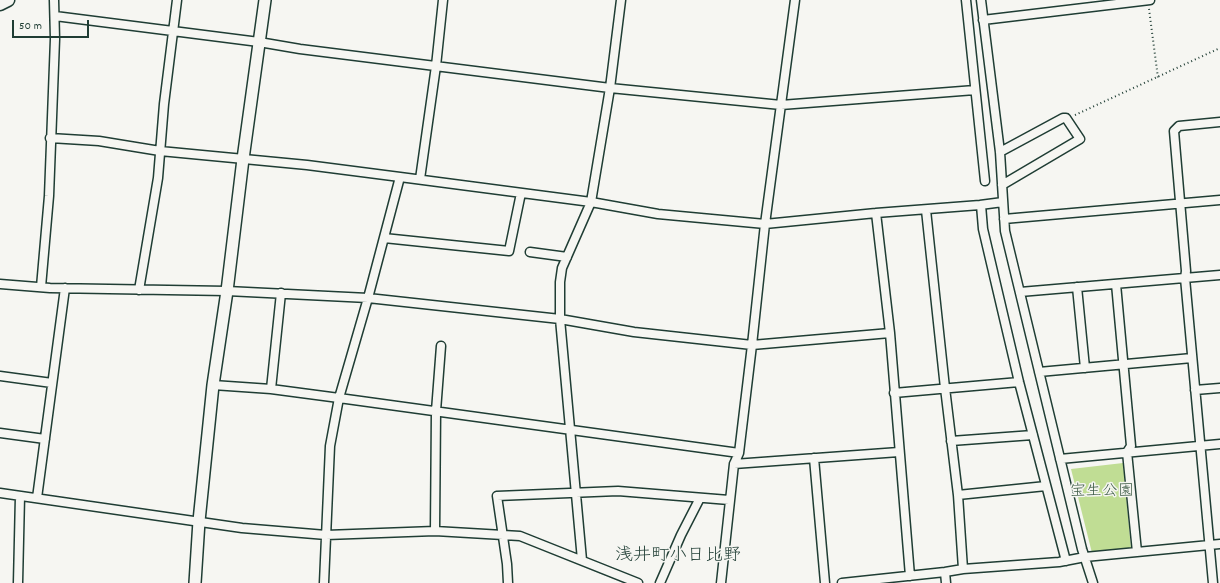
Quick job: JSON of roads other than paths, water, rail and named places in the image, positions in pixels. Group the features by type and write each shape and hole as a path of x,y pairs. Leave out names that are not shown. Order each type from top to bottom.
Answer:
{"main road":[{"path":"0,4 8,0"}],"street":[{"path":"41,287 49,196 55,16 54,0"},
{"path":"139,290 158,178 164,104 178,0"},
{"path":"195,583 199,521 212,385 227,291 243,159 265,0"},
{"path":"420,179 436,66 443,0"},
{"path":"582,560 560,319 560,282 562,268 591,202 610,88 621,0"},
{"path":"721,583 729,500 734,464 739,453 765,224 795,0"},
{"path":"966,0 985,181"},
{"path":"981,0 1000,152 1005,231 1060,459 1093,583"},
{"path":"983,20 1148,0"},
{"path":"55,16 259,42 300,49 610,88 781,105 975,90"},
{"path":"1000,152 1063,118 1066,118 1080,139 1002,185"},
{"path":"1213,583 1185,278 1186,271 1174,131 1179,126 1220,122"},
{"path":"50,138 99,141 160,151 420,179 591,202 658,214 765,224 1003,202"},
{"path":"324,583 330,446 339,398 368,298 400,177"},
{"path":"384,238 509,251 520,193"},
{"path":"1004,219 1220,200"},
{"path":"981,205 983,229 1019,382 1066,561"},
{"path":"926,210 958,494 963,569"},
{"path":"876,213 890,333 910,576"},
{"path":"530,252 567,257"},
{"path":"1020,292 1220,275"},
{"path":"0,284 65,288 227,291 368,298 560,319 634,332 752,345 890,333"},
{"path":"1116,284 1131,446 1127,452 1136,552"},
{"path":"37,498 65,288"},
{"path":"1077,288 1085,368"},
{"path":"270,389 281,294"},
{"path":"435,531 436,411 441,346"},
{"path":"1039,372 1192,358"},
{"path":"0,376 52,383"},
{"path":"894,393 1019,382"},
{"path":"212,385 270,389 739,453"},
{"path":"1195,390 1220,388"},
{"path":"0,433 45,439"},
{"path":"951,441 1033,435"},
{"path":"1060,459 1220,444"},
{"path":"734,464 899,452"},
{"path":"814,458 825,583"},
{"path":"958,494 1046,486"},
{"path":"508,583 507,564 497,496 618,491 729,500"},
{"path":"0,493 242,528 326,535 435,531 520,536 638,583"},
{"path":"18,583 20,496"},
{"path":"660,583 681,534 700,498"},
{"path":"842,583 963,569 1066,561 1085,557 1220,544"},
{"path":"945,572 946,583"}],"district":[{"name":"浅井町小日比野","path":"678,558"}],"park label":[{"name":"宝生公園","path":"1102,493"}]}
